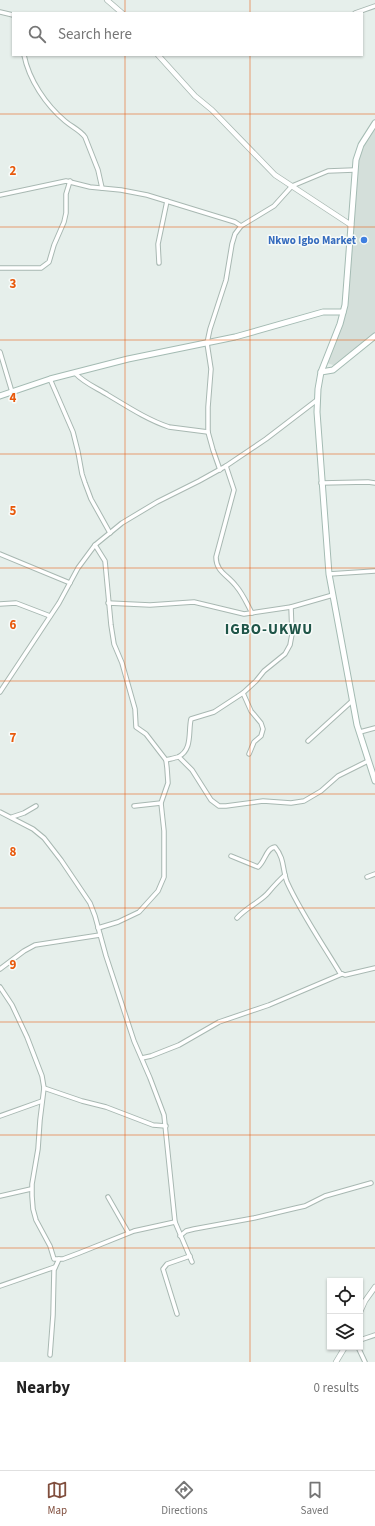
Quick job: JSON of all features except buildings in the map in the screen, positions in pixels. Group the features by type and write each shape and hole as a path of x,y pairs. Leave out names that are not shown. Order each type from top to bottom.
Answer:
{"main road":[{"path":"375,123 361,146 354,170 347,282 343,312 340,324 321,372 317,400 321,482 332,595 352,701 368,761 375,781"},
{"path":"0,396 50,379 169,350 235,337 323,312 343,312"},
{"path":"321,372 330,372 375,336"},
{"path":"324,364 336,368"}],"street":[{"path":"107,0 121,12"},
{"path":"358,12 375,6"},
{"path":"0,12 12,15"},
{"path":"24,56 28,70 45,99 66,122 82,133 85,137 98,170 102,188"},
{"path":"159,56 195,96 226,124 275,175 350,225"},
{"path":"220,470 208,432 211,369 207,343 226,280 232,244 236,234 241,226 274,206 292,186 328,171 354,170"},
{"path":"0,268 41,268 49,262 54,245 64,222 66,213 66,194 70,181"},
{"path":"0,195 70,181 90,187 147,194 235,222 241,226"},
{"path":"159,263 159,237 167,201"},
{"path":"0,352 12,392"},
{"path":"75,373 90,385 163,426 208,432"},
{"path":"50,379 72,432 78,452 82,474 91,499 110,533"},
{"path":"0,692 50,616 78,568 95,545 122,524 157,502 220,470 266,439 317,400"},
{"path":"226,466 234,490 216,560 221,573 231,580 237,587 252,613"},
{"path":"321,482 375,483"},
{"path":"95,545 105,561 108,603 114,644 122,663 135,709 136,727 146,734 166,760 168,783 162,803 164,831 164,877 158,890 139,912 118,922 98,928"},
{"path":"0,554 70,583"},
{"path":"329,574 375,571"},
{"path":"108,603 150,605 194,602 244,614 291,607 332,595"},
{"path":"0,604 16,603 50,616"},
{"path":"166,760 179,757 184,752 190,738 191,719 214,712 243,693 268,667 285,654 290,645 292,634 291,607"},
{"path":"243,693 263,729 261,736 254,742 249,754"},
{"path":"308,742 352,701"},
{"path":"360,732 375,728"},
{"path":"179,757 192,770 211,800 219,806 263,801 291,803 304,801 321,791 338,776 368,761"},
{"path":"134,806 162,803"},
{"path":"12,818 36,806"},
{"path":"0,812 32,829 44,838 90,903 108,964 134,1041 164,1115 175,1222 192,1262"},
{"path":"230,856 258,867 269,849 275,847 284,863 285,875 309,922 342,974"},
{"path":"367,877 375,874"},
{"path":"237,918 266,895 285,875"},
{"path":"0,969 24,951 35,945 100,935"},
{"path":"142,1058 178,1045 218,1022 270,1005 342,974 345,975 375,968"},
{"path":"0,987 12,1005 27,1037 39,1066 44,1088 38,1149 31,1189 33,1209 36,1220 50,1246 53,1257 56,1260 86,1251 128,1232 175,1222"},
{"path":"44,1088 82,1101 106,1107 153,1125 166,1126"},
{"path":"0,1116 42,1101"},
{"path":"180,1236 186,1231 194,1229 254,1218 305,1206 325,1196 371,1183"},
{"path":"0,1196 31,1189"},
{"path":"108,1198 128,1232"},
{"path":"176,1314 163,1269 167,1264 190,1256"},
{"path":"50,1355 53,1315 53,1284 55,1266 59,1259"},
{"path":"0,1286 55,1266"},
{"path":"363,1305 375,1286"},
{"path":"363,1339 375,1335"},
{"path":"336,1362 343,1350"},
{"path":"359,1350 365,1362"}],"shaded area":[{"name":"Nkwo Igbo Market","path":"375,127 375,334 336,365 333,365 327,363 346,310 350,278 359,159 366,142"}],"place":[{"name":"Nkwo Igbo Market","path":"364,240"}],"district":[{"name":"IGBO-UKWU","path":"269,629"}]}
